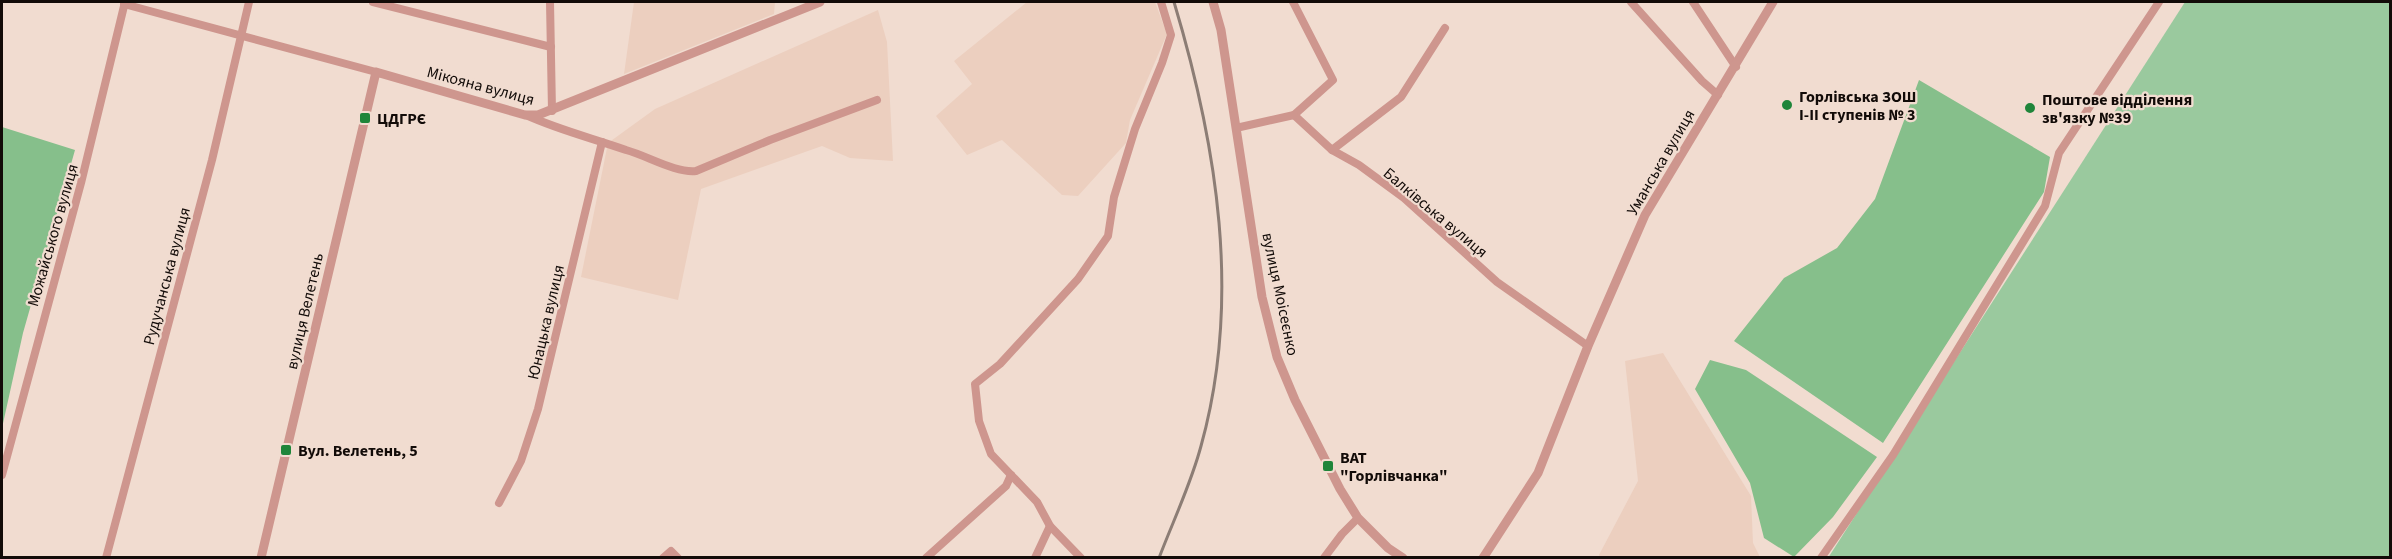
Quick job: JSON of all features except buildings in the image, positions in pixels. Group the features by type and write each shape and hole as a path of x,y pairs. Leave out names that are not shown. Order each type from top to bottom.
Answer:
{"street":[{"name":"Рудучанська вулиця","path":"106,558 212,160 249,2"},
{"path":"373,2 551,47"},
{"path":"550,2 552,111"},
{"name":"Мікояна вулиця","path":"124,3 525,115 538,115 820,2"},
{"path":"1081,558 1050,526 1037,502 991,454 979,421 975,384 1000,364 1078,279 1108,236 1114,197 1135,129 1171,35 1161,2"},
{"name":"вулиця Моісеєнко","path":"1213,2 1221,30 1262,297 1277,357 1295,400 1340,489 1358,518 1388,548 1403,558"},
{"path":"1236,128 1294,115 1333,80 1293,2"},
{"path":"1631,2 1702,81 1718,94"},
{"path":"1693,2 1736,67"},
{"name":"Уманська вулиця","path":"1483,558 1538,473 1588,346 1645,215 1773,2"},
{"path":"1821,558 1893,455 2045,206 2059,153 2159,2"},
{"name":"Можайського вулиця","path":"2,475 84,173 124,3"},
{"path":"1332,150 1401,97 1445,28"},
{"name":"вулиця Велетень","path":"261,558 376,72"},
{"path":"525,115 561,131 602,142 684,172 696,171 770,140 877,100"},
{"name":"Балківська вулиця","path":"1294,115 1332,150 1359,165 1404,198 1497,282 1588,346"},
{"name":"Юнацька вулиця","path":"499,503 521,460 538,409 602,142"},
{"path":"926,558 1006,486 1011,475"},
{"path":"1324,558 1342,534 1358,518"},
{"path":"1035,558 1050,526"},
{"path":"663,558 671,551 678,558"}],"shaded area":[{"path":"634,2 775,2 774,14 624,74"},
{"path":"1027,2 1155,2 1167,34 1130,120 1126,143 1078,196 1062,195 1002,140 967,155 936,116 972,84 954,61"},
{"path":"878,10 887,42 893,161 850,158 822,146 701,189 678,300 581,277 608,143 655,109"},
{"path":"1663,353 1751,496 1753,543 1760,557 1601,558 1599,555 1638,481 1625,361"}],"green space":[{"path":"2185,2 2390,2 2390,557 1828,558"},
{"path":"1919,80 2050,157 2044,192 1883,443 1734,341 1784,278 1837,248 1875,199"},
{"path":"2,127 75,150 23,333 2,428"},
{"path":"1710,360 1746,370 1877,457 1833,517 1794,557 1764,538 1750,483 1695,389"}],"railway":[{"path":"1159,558 1201,446 1213,391 1220,335 1222,279 1219,222 1212,167 1202,111 1174,2"}],"place":[{"name":"Горлівська ЗОШ І-ІІ ступенів № 3","path":"1787,105"},
{"name":"Поштове відділення зв'язку №39","path":"2030,108"},
{"name":"ЦДГРЄ","path":"365,118"},
{"name":"Вул. Велетень, 5","path":"286,450"},
{"name":"ВАТ \"Горлівчанка\"","path":"1328,466"}]}
